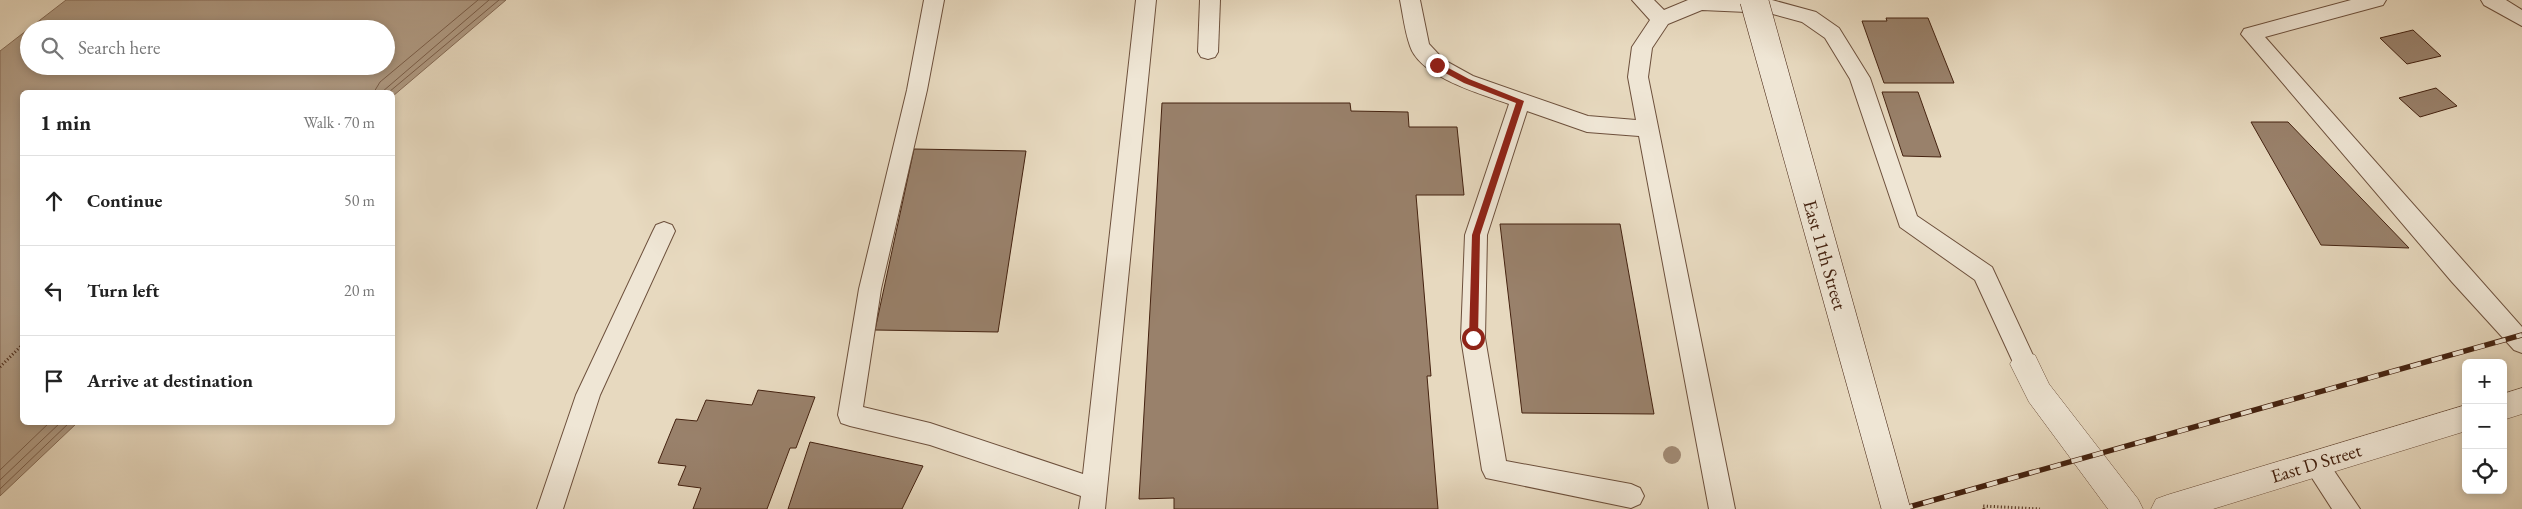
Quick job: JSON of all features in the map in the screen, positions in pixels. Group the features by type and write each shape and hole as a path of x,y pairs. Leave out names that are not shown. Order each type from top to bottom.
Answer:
{"street":[{"name":"East 11th Street","path":"1754,0 1896,509"},
{"path":"2025,364 2039,393 2127,509"},
{"path":"2507,406 2522,401"},
{"name":"East D Street","path":"2167,509 2462,419"}],"lane":[{"path":"934,0 917,90 870,289 850,414 930,434 1092,498 1146,0"},
{"path":"1208,52 1210,0"},
{"path":"1410,0 1420,47 1437,65 1466,81 1587,124 1623,128 1648,128"},
{"path":"1642,0 1661,18"},
{"path":"2376,0 2252,34 2460,275 2522,343"},
{"path":"2491,0 2522,19"},
{"path":"1722,509 1638,77 1642,47 1661,18 1700,3 1769,6 1809,17 1832,33 1860,78 1908,221 1984,274 2025,364"},
{"path":"1520,101 1476,235 1473,338 1494,470 1632,496"},
{"path":"550,509 588,395 664,231"},
{"path":"2315,464 2347,509"}],"path":[{"path":"0,367 20,347"},
{"path":"1984,509 1983,506 2039,509"}],"water":[{"path":"66,0 506,0 395,94 395,90 20,90 20,425 75,425 0,496 0,51 20,36 20,75 395,75 395,20 40,20"}],"building":[{"path":"1886,18 1928,18 1954,83 1884,83 1862,21 1887,21"},
{"path":"2413,30 2441,56 2407,64 2380,38"},
{"path":"2436,88 2457,106 2420,117 2399,98"},
{"path":"1882,92 1918,92 1941,157 1903,156"},
{"path":"1162,103 1350,103 1351,111 1408,112 1409,127 1457,127 1464,195 1416,195 1431,376 1427,376 1438,509 1174,509 1174,498 1139,499"},
{"path":"2251,122 2288,122 2409,248 2321,245"},
{"path":"914,149 1026,151 998,332 875,330"},
{"path":"1500,224 1620,224 1654,414 1522,413"},
{"path":"758,390 815,397 796,448 790,448 767,509 693,509 701,488 678,485 686,466 658,463 676,419 697,421 706,400 752,405"},
{"path":"810,442 923,466 902,509 788,509"}],"railway":[{"path":"1902,509 2522,335"}],"route":[{"path":"1437,65 1466,81 1520,101 1476,235 1473,338"}]}
